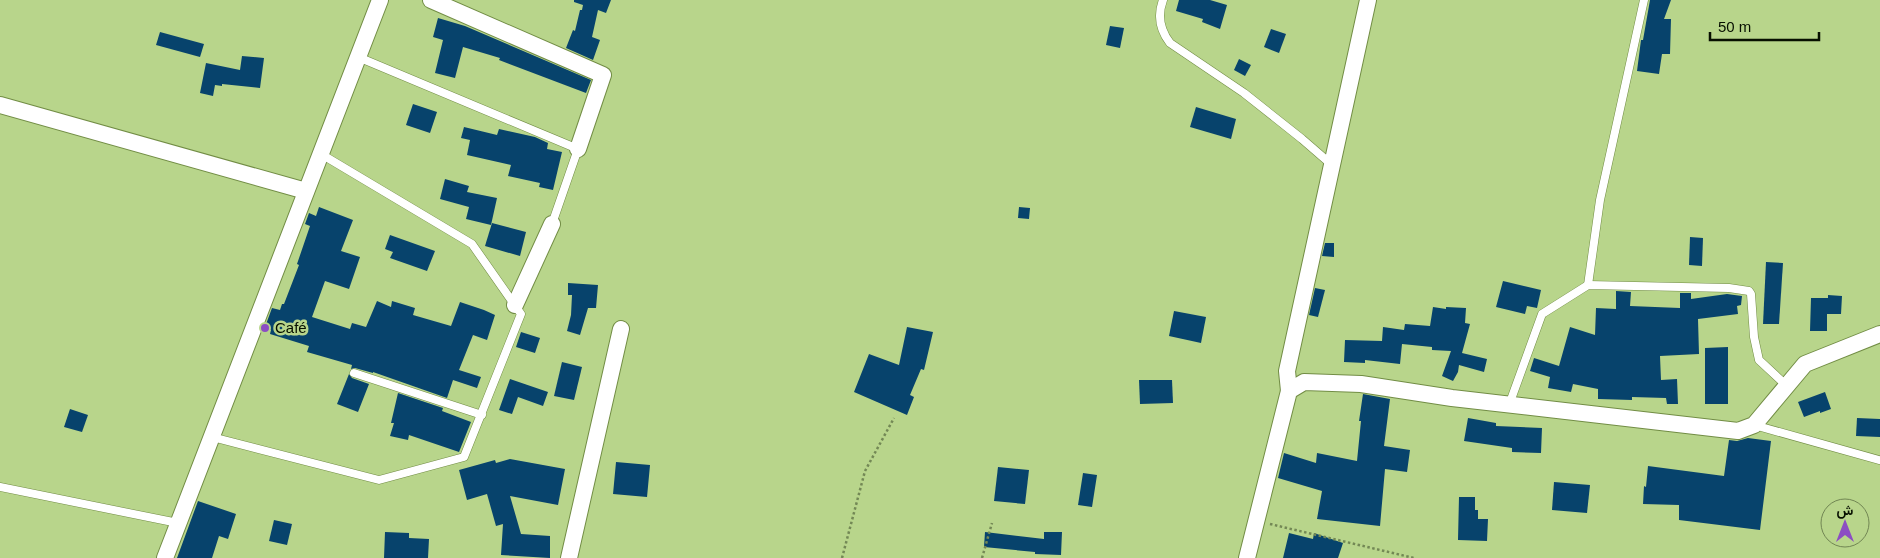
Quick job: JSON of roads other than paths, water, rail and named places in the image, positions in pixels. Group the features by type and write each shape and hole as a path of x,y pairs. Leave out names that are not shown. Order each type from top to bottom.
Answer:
{"street":[{"path":"165,558 380,0"},
{"path":"432,0 603,75 578,148"},
{"path":"1247,558 1289,391 1287,371 1368,0"},
{"path":"0,105 306,191"},
{"path":"515,305 552,224"},
{"path":"570,558 621,328"},
{"path":"1289,391 1304,382 1361,384 1508,405 1738,430 1754,425 1805,364 1880,334"}],"lane":[{"path":"1163,0 1160,25 1162,32 1170,43 1244,93 1332,165"},
{"path":"1588,285 1600,200 1644,0"},
{"path":"358,57 578,148 552,224"},
{"path":"212,437 379,480 464,457 521,314 472,244 320,154"},
{"path":"1508,405 1542,314 1588,285 1729,288 1749,292 1751,294 1754,337 1759,360 1787,386"},
{"path":"354,373 482,414"},
{"path":"1754,425 1879,460"},
{"path":"0,487 178,523"}],"place":[{"name":"Café","path":"265,328"}]}
